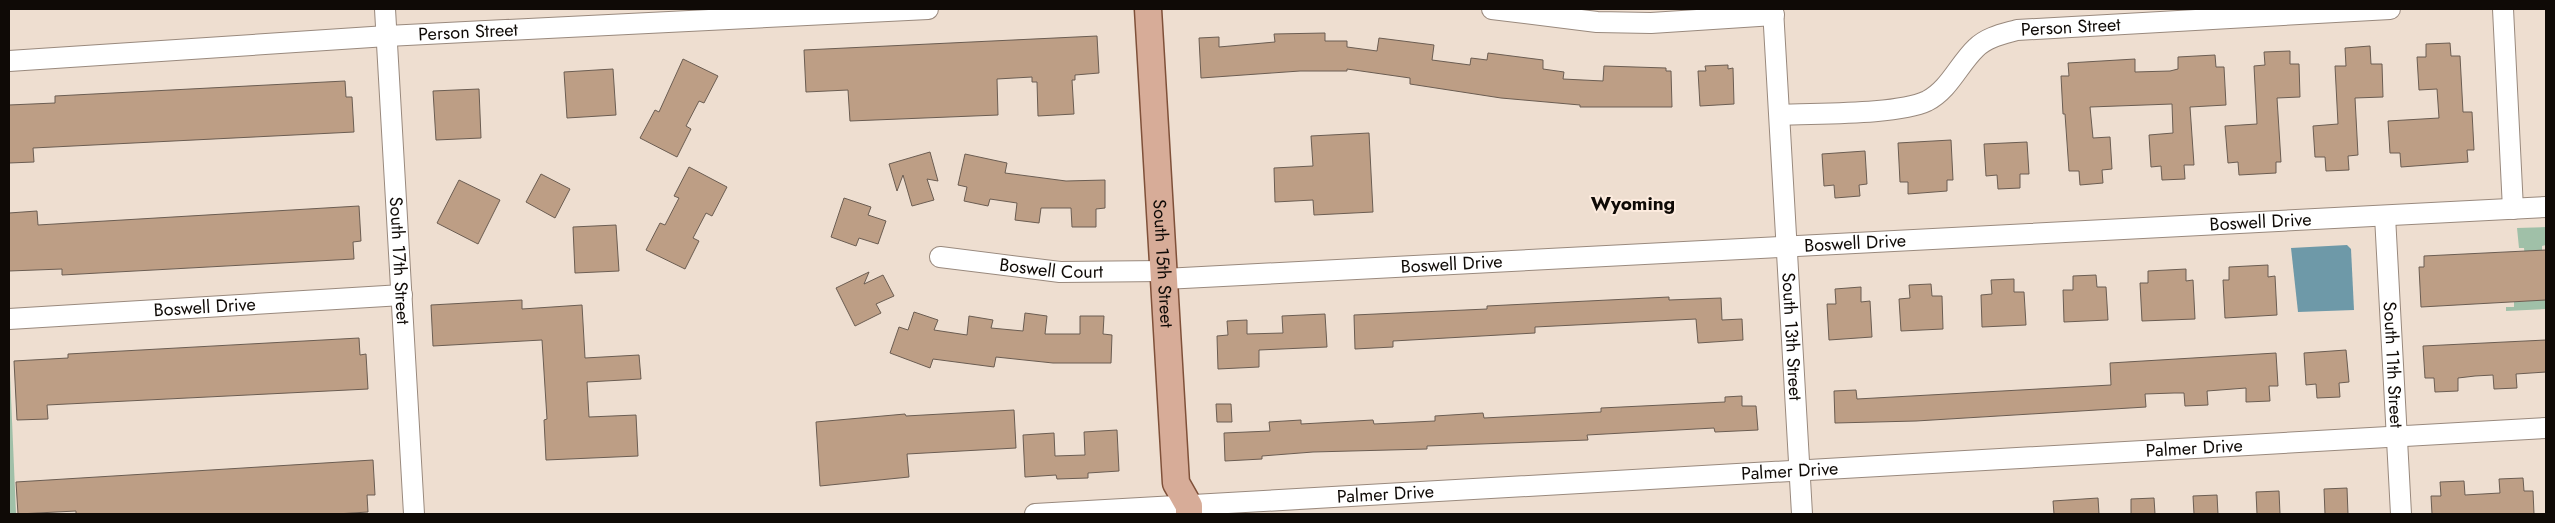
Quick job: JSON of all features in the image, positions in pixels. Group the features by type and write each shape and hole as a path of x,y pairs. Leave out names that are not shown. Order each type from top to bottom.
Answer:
{"main road":[{"name":"South 15th Street","path":"1148,9 1176,483 1189,510"}],"street":[{"name":"South 17th Street","path":"385,9 414,514"},
{"name":"Person Street","path":"9,60 387,36 928,9"},
{"path":"1492,9 1597,22 1651,23 1774,12"},
{"name":"Person Street","path":"1780,115 1897,108 1928,101 1946,85 1977,46 1995,36 2017,30 2390,9"},
{"path":"2502,9 2514,209"},
{"name":"South 13th Street","path":"1774,12 1802,514"},
{"name":"Boswell Drive","path":"1164,275 1787,246 2546,207"},
{"name":"South 11th Street","path":"2385,216 2401,514"},
{"name":"Boswell Court","path":"940,257 1060,272 1164,275"},
{"name":"Boswell Drive","path":"9,319 402,295"},
{"name":"Palmer Drive","path":"1034,514 1189,510 1800,471 2546,428"}],"green space":[{"path":"2546,227 2546,245 2542,246 2543,300 2546,300 2546,309 2506,311 2506,307 2514,307 2514,302 2529,301 2524,248 2519,248 2517,228"},
{"path":"9,350 16,514 9,514"}],"water":[{"path":"2347,245 2351,249 2354,310 2298,312 2291,248"}],"building":[{"path":"1325,33 1325,41 1347,41 1347,47 1377,51 1379,38 1434,45 1432,60 1470,65 1471,58 1487,60 1488,53 1543,60 1543,69 1564,72 1563,79 1603,81 1604,66 1666,68 1666,71 1671,71 1672,107 1580,107 1580,105 1501,98 1410,84 1410,78 1347,69 1347,71 1300,71 1201,78 1199,38 1219,37 1219,47 1275,42 1274,34"},
{"path":"1097,36 1099,73 1075,75 1075,80 1072,80 1074,114 1038,116 1037,82 1032,82 1032,77 997,79 998,115 850,121 848,90 806,92 804,50"},
{"path":"2450,43 2451,56 2460,56 2463,112 2472,112 2474,150 2467,150 2468,162 2401,167 2400,153 2390,153 2388,121 2439,118 2437,89 2419,90 2417,57 2426,57 2426,44"},
{"path":"2370,46 2371,64 2382,64 2383,97 2355,98 2358,155 2348,156 2349,170 2326,171 2325,157 2315,157 2313,126 2338,124 2335,66 2346,66 2345,48"},
{"path":"2290,51 2290,64 2299,64 2300,97 2277,98 2281,162 2276,162 2276,173 2239,175 2238,162 2228,163 2225,126 2257,124 2254,66 2265,65 2264,52"},
{"path":"2215,55 2216,67 2224,67 2226,105 2190,107 2194,165 2184,165 2185,179 2162,180 2161,166 2151,167 2149,135 2173,133 2172,104 2090,107 2093,138 2110,137 2112,169 2102,170 2103,183 2080,185 2079,171 2069,171 2065,114 2063,114 2061,76 2069,76 2068,63 2135,59 2135,72 2170,71 2178,69 2178,57"},
{"path":"683,59 718,76 704,103 699,101 686,126 691,129 677,157 640,138 655,110 659,112"},
{"path":"1728,65 1728,69 1733,68 1734,104 1700,106 1698,71 1706,71 1705,66"},
{"path":"613,69 616,115 567,118 564,72"},
{"path":"345,81 346,97 352,97 354,132 33,148 34,162 9,163 9,105 55,103 55,96"},
{"path":"479,89 481,138 436,140 433,91"},
{"path":"1369,133 1373,212 1314,215 1313,200 1275,202 1274,168 1313,166 1311,136"},
{"path":"1951,140 1953,180 1947,180 1947,191 1908,194 1908,182 1900,182 1898,143"},
{"path":"2027,142 2029,174 2020,174 2020,188 1998,189 1997,175 1986,176 1984,144"},
{"path":"1865,151 1867,184 1859,185 1860,196 1835,198 1834,185 1824,186 1822,154"},
{"path":"930,152 938,181 927,179 934,200 912,206 903,175 897,191 889,164"},
{"path":"965,154 1007,163 1005,173 1066,181 1105,180 1105,208 1096,209 1096,227 1072,227 1071,208 1041,208 1039,223 1015,220 1017,203 990,199 988,206 964,201 967,187 958,185"},
{"path":"689,167 727,187 712,216 706,213 693,238 699,241 685,269 646,250 660,223 665,225 679,198 674,196"},
{"path":"541,174 570,189 555,218 526,202"},
{"path":"459,180 500,200 478,244 437,223"},
{"path":"844,198 871,207 868,215 886,221 878,244 859,238 856,246 831,237"},
{"path":"359,206 361,241 353,242 354,259 62,275 62,269 9,271 9,213 37,211 38,225"},
{"path":"616,225 619,271 575,273 573,227"},
{"path":"2546,250 2546,300 2421,307 2419,267 2424,267 2424,256"},
{"path":"2268,265 2268,277 2275,276 2277,315 2225,318 2223,280 2229,280 2229,267"},
{"path":"2186,269 2186,281 2193,280 2195,319 2142,321 2140,283 2148,283 2148,271"},
{"path":"869,272 864,284 883,275 894,296 876,304 881,313 855,326 836,288"},
{"path":"2096,275 2097,287 2106,287 2108,320 2064,322 2063,290 2073,290 2073,276"},
{"path":"2014,279 2014,292 2024,292 2026,325 1982,327 1981,295 1992,294 1991,280"},
{"path":"1931,284 1932,296 1942,296 1943,329 1901,331 1899,299 1910,298 1909,285"},
{"path":"1861,287 1861,302 1870,301 1872,337 1829,340 1827,304 1836,304 1835,289"},
{"path":"1669,297 1669,300 1721,298 1722,320 1742,319 1743,340 1698,343 1696,319 1535,327 1535,333 1393,341 1393,347 1355,349 1354,315 1487,309 1487,306"},
{"path":"522,300 522,309 582,305 585,358 639,355 641,379 587,382 589,417 636,415 638,456 546,460 544,420 547,419 542,340 433,346 431,305"},
{"path":"914,312 938,320 934,330 967,335 969,316 993,320 991,328 1023,331 1025,313 1047,316 1045,334 1080,334 1080,316 1104,316 1103,334 1112,335 1111,363 1053,363 996,357 994,367 933,359 930,368 890,353 899,327 908,330"},
{"path":"1325,314 1327,347 1259,350 1259,367 1218,369 1217,336 1228,335 1227,321 1247,320 1247,334 1283,333 1282,316"},
{"path":"359,338 360,355 366,354 368,389 47,405 48,419 17,420 14,361 68,358 68,354"},
{"path":"2546,340 2546,372 2516,374 2517,388 2494,389 2493,375 2458,378 2458,391 2435,392 2434,378 2425,378 2423,346"},
{"path":"2346,350 2349,382 2339,383 2340,397 2317,398 2316,384 2306,385 2304,353"},
{"path":"2276,353 2278,386 2269,386 2270,401 2246,402 2246,388 2207,391 2208,405 2185,406 2184,393 2145,394 2146,407 1916,421 1835,423 1834,391 1856,390 1857,399 2111,385 2110,363"},
{"path":"1742,396 1742,406 1756,406 1758,430 1715,432 1714,428 1587,435 1588,440 1427,446 1427,449 1313,452 1262,456 1262,459 1225,461 1224,433 1270,431 1269,422 1301,420 1301,424 1373,420 1374,424 1435,421 1435,416 1483,413 1484,418 1601,412 1601,408 1725,402 1725,397"},
{"path":"1216,404 1231,404 1232,422 1217,422"},
{"path":"1014,410 1016,448 907,454 909,477 820,486 816,422 905,414 906,416"},
{"path":"1117,430 1119,471 1088,473 1088,478 1057,479 1056,475 1025,477 1023,435 1054,433 1055,456 1085,455 1084,432"},
{"path":"373,460 375,495 367,495 368,512 336,514 76,514 76,511 18,514 16,482"},
{"path":"2523,478 2524,491 2533,491 2534,514 2432,514 2431,496 2441,496 2440,482 2464,481 2465,495 2500,493 2499,479"},
{"path":"2347,488 2348,514 2325,514 2324,489"},
{"path":"2279,491 2280,514 2257,514 2256,492"},
{"path":"2217,495 2218,514 2194,514 2193,496"},
{"path":"2098,498 2099,514 2054,514 2053,501"},
{"path":"2154,498 2155,514 2131,514 2131,499"}],"district":[{"name":"Wyoming","path":"1633,203"}]}
